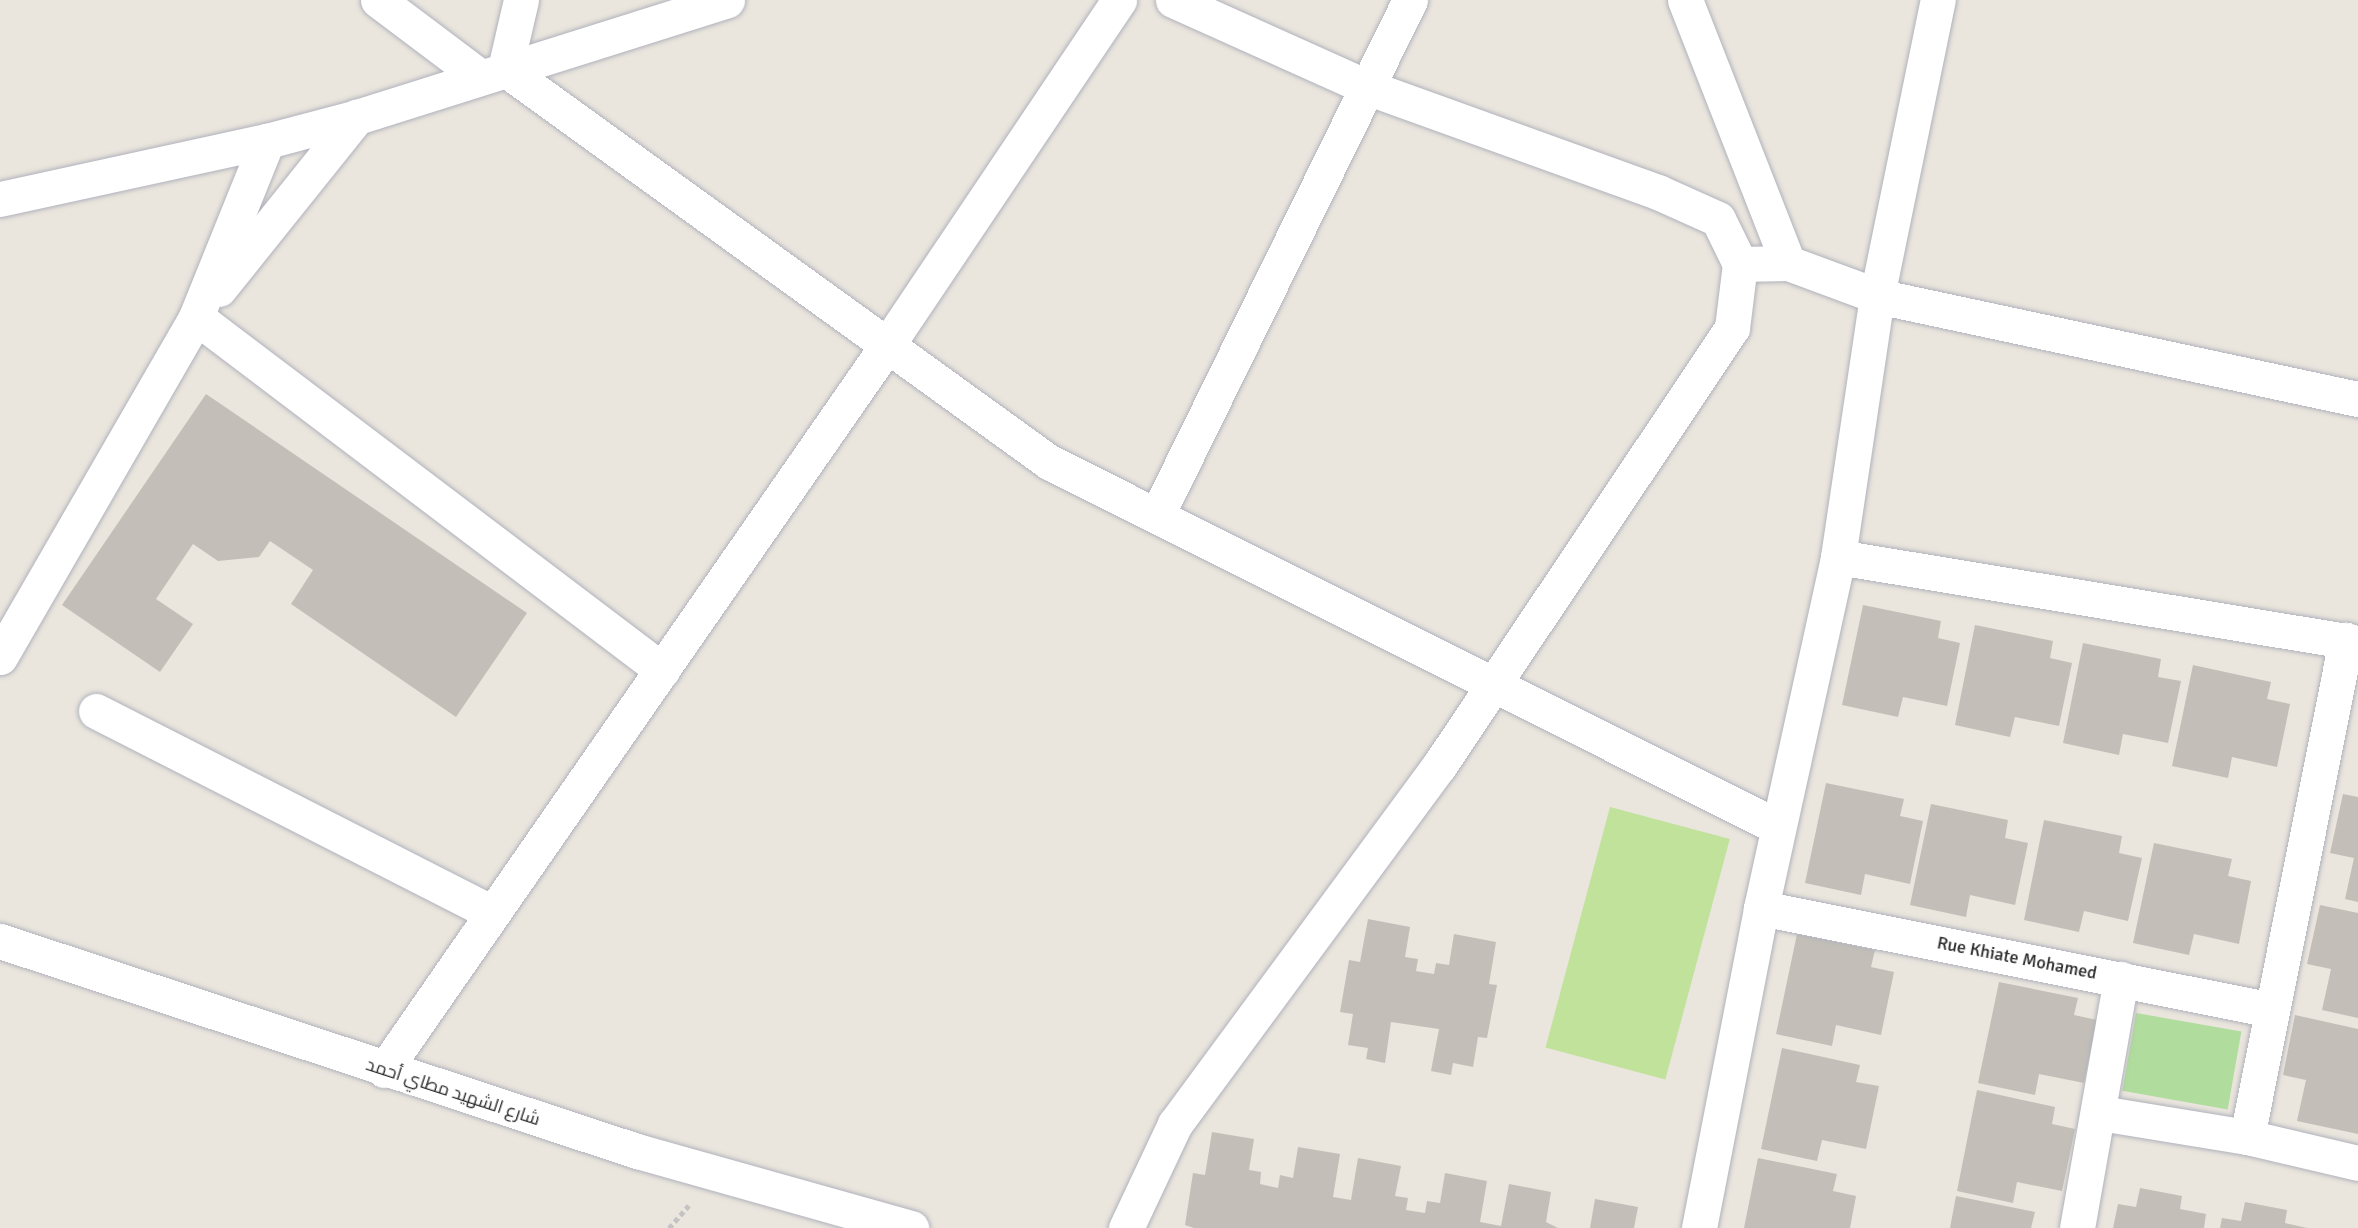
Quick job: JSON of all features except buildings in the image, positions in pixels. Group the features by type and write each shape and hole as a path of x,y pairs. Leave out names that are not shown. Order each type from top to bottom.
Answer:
{"street":[{"path":"378,0 492,73 1049,462 1493,687 1778,827"},
{"path":"492,73 521,0"},
{"path":"0,199 267,141 357,117 726,0"},
{"path":"384,1070 491,912 886,347 1119,0"},
{"path":"1126,1228 1175,1124 1333,915 1493,687 1732,328 1740,264 1718,219 1658,192 1368,88 1173,0"},
{"path":"1157,515 1410,0"},
{"path":"1685,0 1788,262"},
{"path":"1699,1228 1761,908 1838,557 1877,296 1938,0"},
{"path":"196,317 357,117"},
{"path":"0,657 196,317 267,141"},
{"path":"1740,264 1788,262 1877,296 2358,399"},
{"path":"196,317 662,670"},
{"path":"1838,557 2352,642 2247,1137"},
{"path":"96,711 491,912"},
{"name":"Rue Khiate Mohamed","path":"1761,908 2272,1010"},
{"name":"شارع الشهيد مطاي أحمد","path":"0,942 384,1070 716,1175 911,1228"},
{"path":"2077,1228 2100,1113 2121,979"},
{"path":"2100,1113 2247,1137 2358,1163"}],"green space":[{"path":"1610,807 1730,839 1665,1080 1546,1048"},
{"path":"2136,1013 2241,1032 2228,1109 2122,1091"}]}
